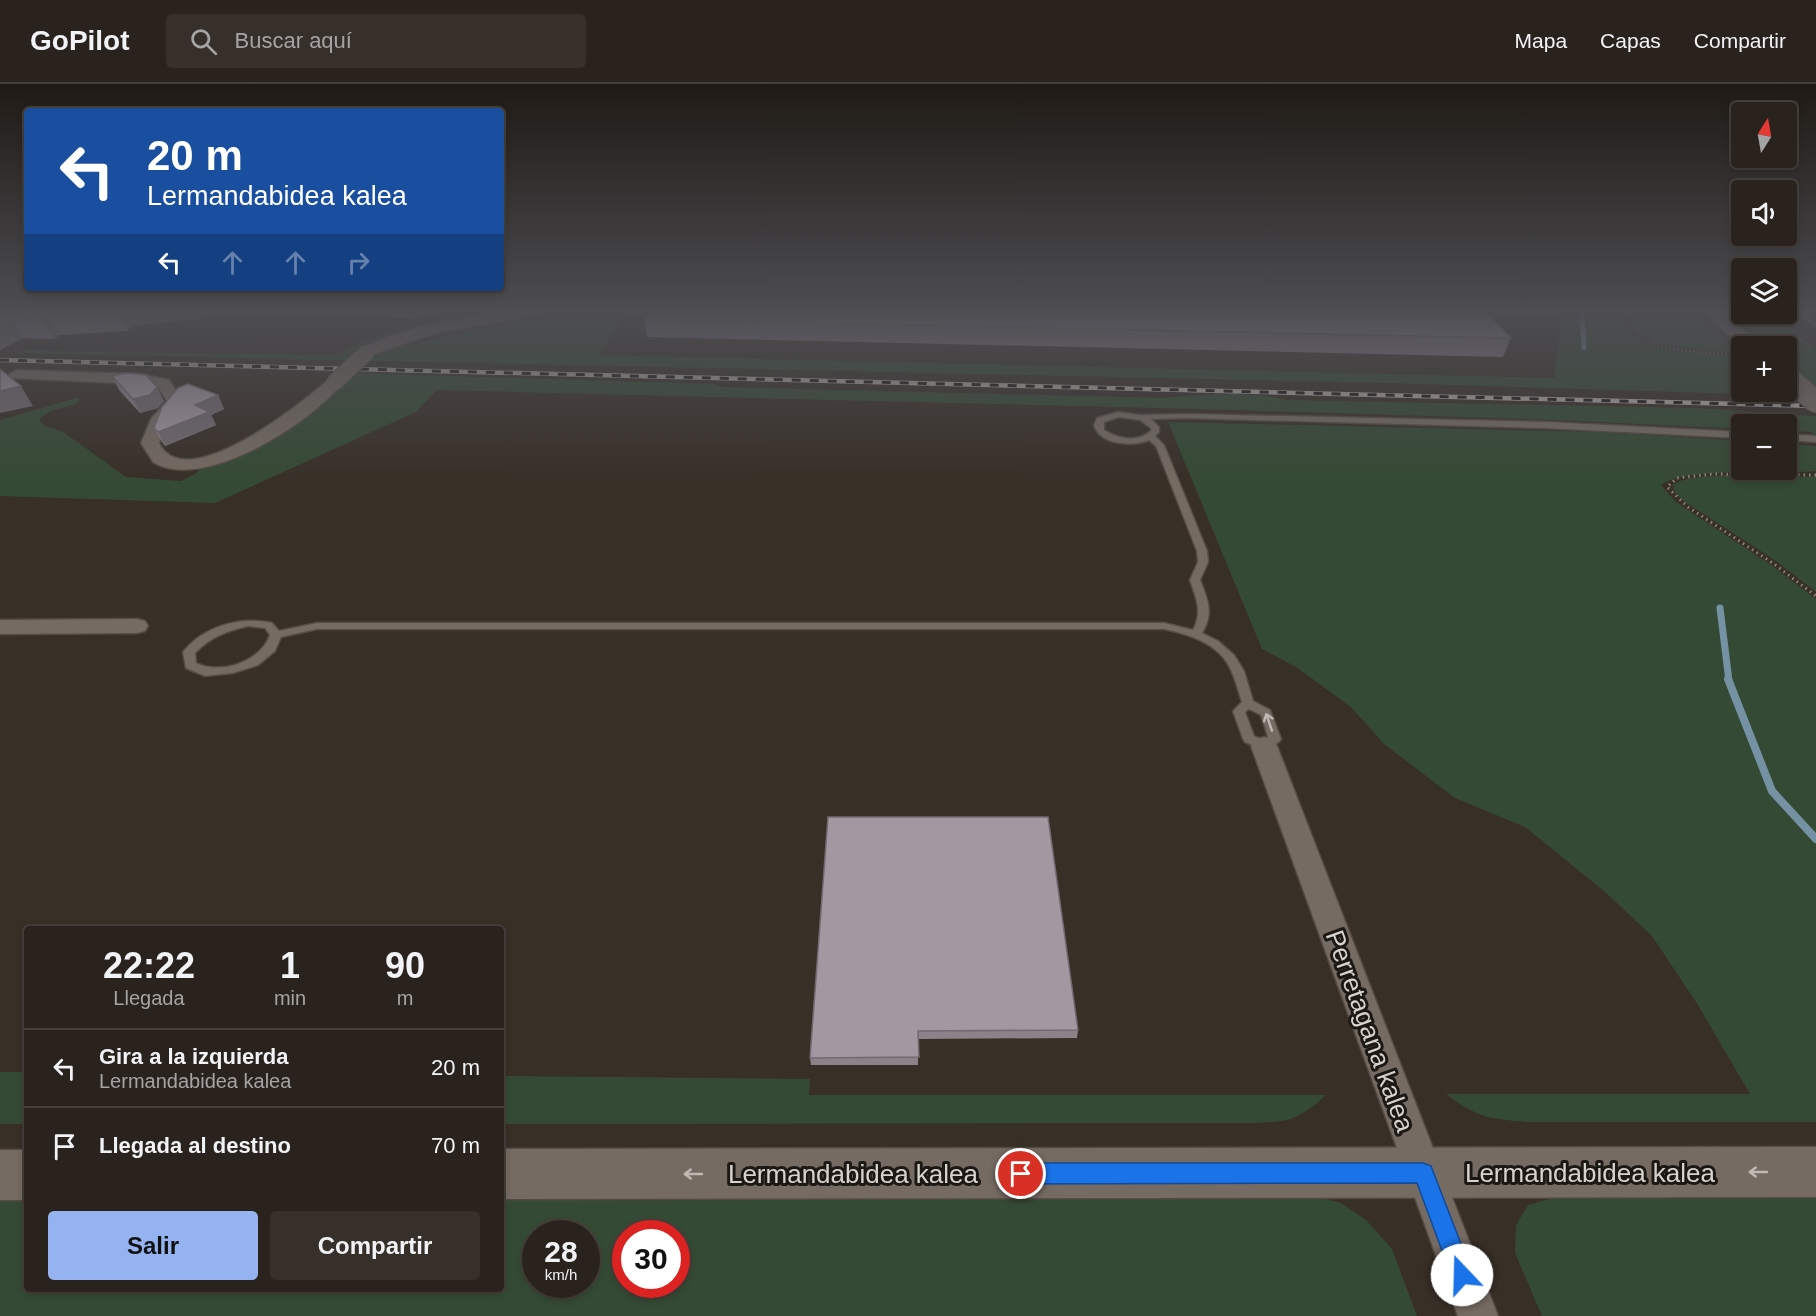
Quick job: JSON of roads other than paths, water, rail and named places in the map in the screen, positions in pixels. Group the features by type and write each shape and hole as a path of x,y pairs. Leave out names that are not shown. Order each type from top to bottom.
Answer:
{"street":[{"path":"16,375 140,379 163,383 175,402 159,419 150,443 155,455 162,461 174,464 207,460 271,434 301,412 351,366"},
{"path":"1797,386 1816,402"},
{"path":"0,645 10,627 137,626"},
{"name":"Perretagana kalea","path":"1264,746 1478,1316"},
{"name":"Lermandabidea kalea","path":"504,1174 1816,1172"},
{"path":"0,1175 24,1175"}],"lane":[{"path":"1141,417 1155,427 1155,432 1150,437 1130,441 1117,440 1100,431 1098,425 1100,420 1107,416 1130,415 1546,425 1731,434"},
{"path":"1150,437 1160,445 1202,551 1203,562 1195,580 1206,611 1203,623 1196,634"},
{"path":"1797,438 1816,439"},
{"path":"248,623 268,625 276,635 271,648 254,662 229,670 205,672 190,665 189,652 202,638 224,627 248,623"},
{"path":"276,635 317,626 1164,626 1196,634 1216,645 1229,656 1235,666 1248,703 1266,713 1275,739 1264,746 1249,739 1239,711 1248,703"}],"waterway":[{"path":"1720,608 1729,681"},
{"path":"1728,679 1772,791 1816,839"}],"railway":[{"path":"256,366 1816,406"}]}
